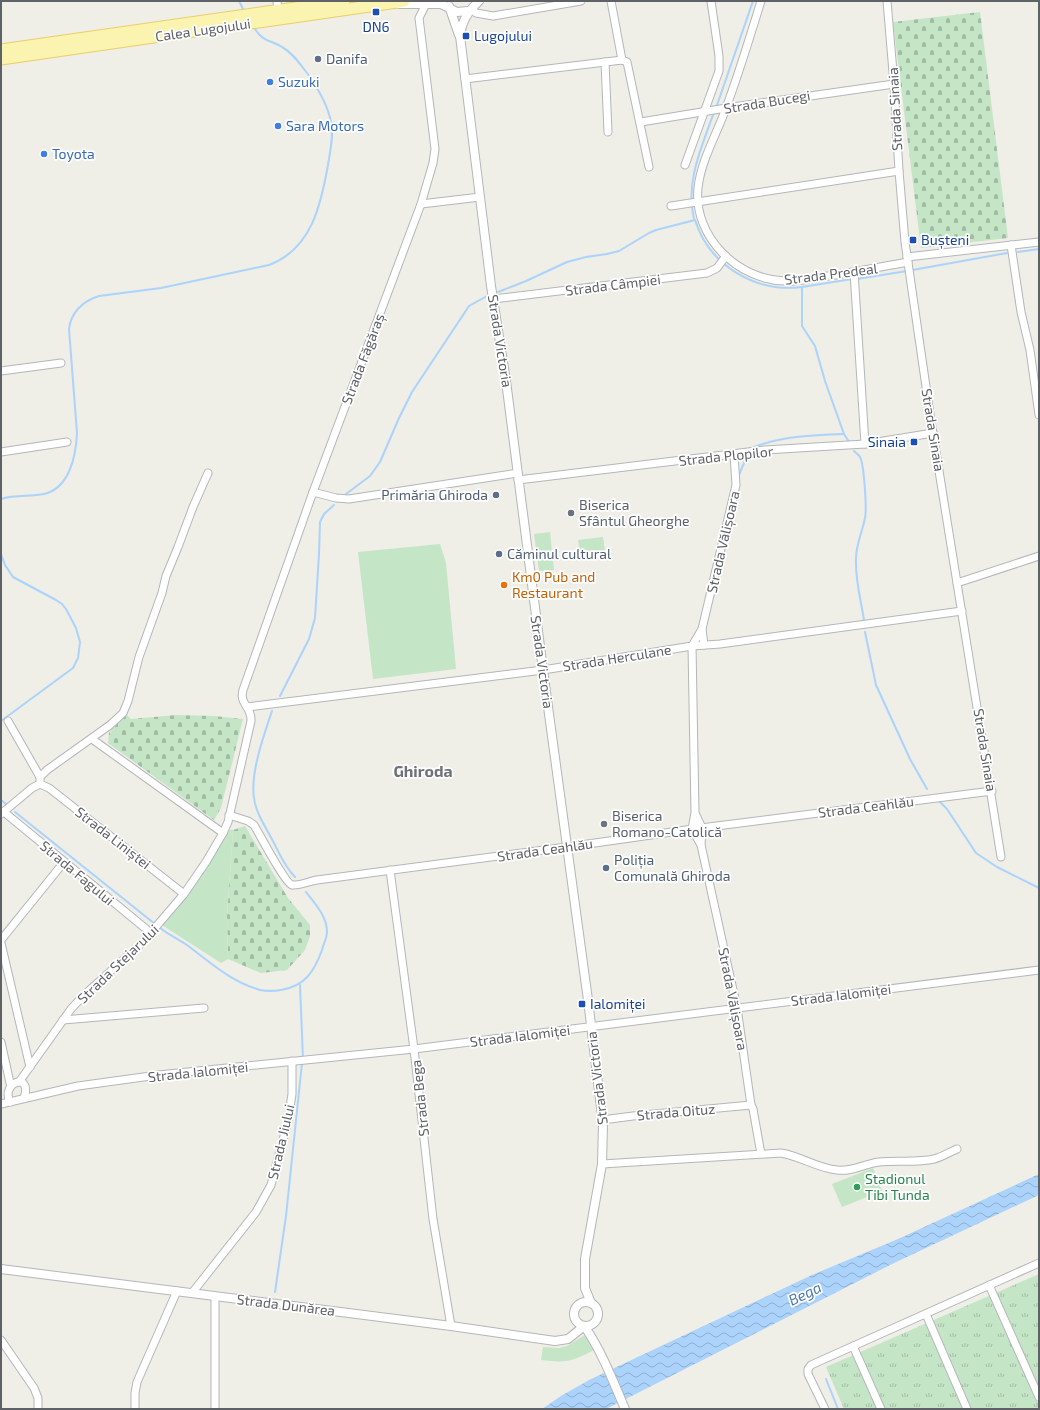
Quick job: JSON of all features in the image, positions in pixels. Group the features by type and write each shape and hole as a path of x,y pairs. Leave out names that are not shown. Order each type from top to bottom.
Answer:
{"main road":[{"name":"Calea Lugojului","path":"1,50 278,6 339,1"},
{"name":"Calea Lugojului","path":"1,59 404,1"}],"street":[{"name":"Strada Victoria","path":"460,36 462,25 470,10 479,1"},
{"path":"382,4 449,4 457,12 470,10 476,13 493,16 581,1"},
{"path":"611,1 641,122 649,167"},
{"path":"685,165 707,112 720,65 711,1"},
{"name":"Strada Predeal","path":"761,1 701,173 693,203 708,235 723,260 762,276 777,280 792,281 854,273 908,262 1011,245 1039,242"},
{"name":"Strada Sinaia","path":"887,1 899,171 908,262 933,433 1002,857"},
{"name":"Strada Făgăraș","path":"247,707 242,699 243,690 313,492 421,204 434,163 434,139 420,26 420,18 426,4"},
{"name":"Strada Victoria","path":"449,4 460,36 491,286 506,381 604,1135 602,1164 585,1259 585,1288 579,1304"},
{"path":"465,79 605,62 625,61"},
{"path":"605,62 608,132"},
{"name":"Strada Bucegi","path":"641,122 894,84"},
{"path":"671,206 899,171"},
{"path":"421,204 480,198"},
{"path":"1011,245 1021,312 1030,350 1039,415"},
{"name":"Strada Câmpiei","path":"493,299 708,273 713,271 723,260"},
{"path":"854,273 865,444"},
{"path":"1,371 61,363"},
{"name":"Strada Plopilor","path":"313,492 336,498 349,499 518,476 765,450 865,444 933,433"},
{"path":"1,452 67,442"},
{"name":"Strada Vălișoara","path":"734,454 736,485 698,646 695,813 700,845 737,1008 751,1105 761,1154"},
{"path":"3,813 40,781 47,770 92,739 123,713 126,707 144,640 162,593 166,576 208,473"},
{"path":"957,582 1039,556"},
{"name":"Strada Herculane","path":"247,707 543,670 698,646 962,611"},
{"name":"Strada Vălișoara","path":"698,646 702,629"},
{"name":"Strada Stejarului","path":"19,1082 63,1020 84,995 134,951 160,923 184,894 206,862 223,833 229,815 251,721 250,711 247,707"},
{"path":"8,722 40,781"},
{"path":"92,739 223,833"},
{"name":"Strada Liniștei","path":"40,781 184,894"},
{"name":"Strada Ceahlău","path":"229,815 248,821 254,825 284,877 290,884 294,885 317,880 567,848 697,828 992,791"},
{"name":"Strada Fagului","path":"3,813 152,931"},
{"path":"30,1067 4,970 1,942 64,862"},
{"name":"Strada Bega","path":"390,870 414,1048 433,1219 451,1326"},
{"name":"Strada Ialomiței","path":"1,1104 78,1086 108,1082 591,1027 1039,970"},
{"path":"63,1020 204,1008"},
{"path":"1,1042 10,1083"},
{"name":"Strada Jiului","path":"192,1293 256,1212 271,1185 288,1121 295,1061"},
{"path":"10,1102 6,1098 4,1092 10,1083 19,1082 24,1086 26,1092 24,1098"},
{"name":"Strada Oituz","path":"602,1120 751,1105"},
{"path":"602,1164 781,1153 792,1155 825,1168 838,1170 855,1169 867,1164 880,1162 934,1159 957,1149"},
{"path":"825,1409 808,1374 808,1369 811,1365 1039,1263"},
{"name":"Strada Dunărea","path":"1,1269 451,1326 555,1341 564,1340 571,1337 584,1327"},
{"path":"989,1285 1039,1396"},
{"name":"Strada Victoria","path":"585,1288 591,1303"},
{"path":"135,1409 137,1382 177,1291"},
{"path":"215,1296 215,1409"},
{"path":"571,1337 575,1321 573,1313 574,1309 579,1304 586,1302 591,1303 598,1311 598,1318 594,1324 594,1340"},
{"path":"926,1314 967,1409"},
{"path":"575,1321 584,1327 594,1340 625,1409"},
{"path":"584,1327 594,1324"},
{"path":"1,1340 34,1388 38,1398 38,1409"},
{"path":"853,1346 881,1409"}],"green space":[{"path":"980,12 1008,238 921,248 893,22"},
{"path":"550,532 554,570 539,571 534,534"},
{"path":"603,537 605,551 580,554 578,540"},
{"path":"440,544 446,563 456,669 373,679 358,552"},
{"path":"126,714 131,719 176,715 214,716 243,719 221,808 214,820 108,743 109,733"},
{"path":"245,826 288,898 310,925 310,936 305,950 287,970 261,973 228,959 227,916 233,830"},
{"path":"227,829 233,830 227,916 228,959 221,963 162,925"},
{"name":"Stadionul Tibi Tunda","path":"873,1168 882,1191 842,1207 832,1184"},
{"path":"1039,1274 1039,1409 844,1409 826,1367"},
{"path":"585,1335 594,1350 569,1361 541,1360 543,1347 559,1348 567,1346"}],"water":[{"name":"Bega","path":"1039,1174 1039,1195 894,1263 606,1409 542,1409 589,1380 812,1275 898,1239"}],"waterway":[{"path":"239,1 243,9"},
{"path":"716,108 753,1"},
{"path":"1,499 39,495 53,491 66,478 70,470 75,451 77,433 69,329 72,317 83,304 99,296 161,288 269,265 284,258 305,237 318,210 322,195 331,149 332,127 330,116 318,90 307,73 290,52 264,39 255,29"},
{"path":"694,219 692,205 693,178 700,151 714,112"},
{"path":"498,292 567,262 619,251 656,230 695,220 702,236 711,250 723,263 736,273 767,285 784,288 802,287 802,326 815,346 825,381 844,434 849,442"},
{"path":"1018,252 1039,249"},
{"path":"857,279 1007,253"},
{"path":"802,287 852,279"},
{"path":"346,494 370,476 380,462 412,392 469,306 487,296"},
{"path":"754,447 787,438 844,434"},
{"path":"854,451 860,456 864,477 866,513 856,554 857,582 864,620"},
{"path":"739,475 746,458"},
{"path":"280,696 309,639 315,618 320,522 324,514 334,505"},
{"path":"1,554 5,565 13,577 62,604 76,628 80,642 78,658 73,668 1,721"},
{"path":"865,632 876,685 910,759 927,789"},
{"path":"272,711 256,766 253,788 254,798 262,821 283,861 295,877"},
{"path":"1,800 6,804"},
{"path":"940,802 947,809 976,853 997,867 1039,888"},
{"path":"15,812 155,924"},
{"path":"159,927 239,982 260,990 281,990 296,985 308,977 316,965 326,939 327,934 323,915 306,892"},
{"path":"300,985 303,1059"},
{"path":"275,1292 286,1216 302,1063"},
{"path":"826,1379 838,1409"}],"place":[{"name":"DN6","path":"376,12"},
{"name":"Lugojului","path":"466,36"},
{"name":"Danifa","path":"318,59"},
{"name":"Suzuki","path":"270,82"},
{"name":"Sara Motors","path":"278,126"},
{"name":"Toyota","path":"44,154"},
{"name":"Bușteni","path":"913,240"},
{"name":"Sinaia","path":"914,442"},
{"name":"Primăria Ghiroda","path":"496,495"},
{"name":"Biserica Sfântul Gheorghe","path":"571,513"},
{"name":"Căminul cultural","path":"499,554"},
{"name":"Km0 Pub and Restaurant","path":"504,585"},
{"name":"Biserica Romano-Catolică","path":"604,824"},
{"name":"Poliția Comunală Ghiroda","path":"606,868"},
{"name":"Ialomiței","path":"582,1004"},
{"name":"Stadionul Tibi Tunda","path":"857,1187"}],"district":[{"name":"Ghiroda","path":"423,771"}]}
